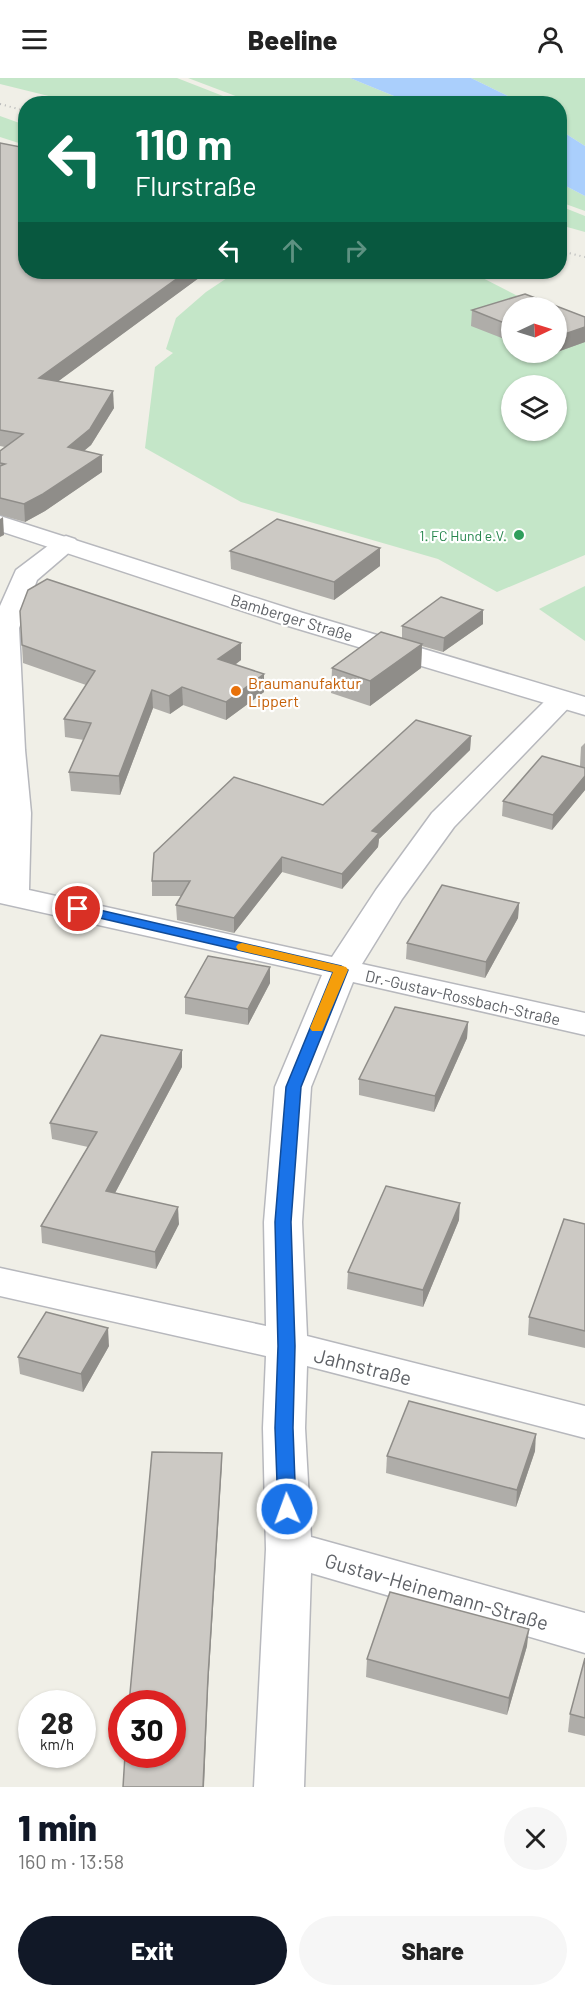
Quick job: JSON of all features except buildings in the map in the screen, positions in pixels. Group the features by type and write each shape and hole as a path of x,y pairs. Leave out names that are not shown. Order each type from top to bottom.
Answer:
{"street":[{"name":"Bamberger Straße","path":"0,523 294,619 574,703"},
{"path":"6,894 16,813 5,749 2,657 5,628 25,576 66,544"},
{"path":"279,1787 289,1549 284,1428 287,1346 283,1222 293,1087 341,970 387,897 443,820 574,703"},
{"name":"Dr.-Gustav-Rossbach-Straße","path":"6,894 585,1024"},
{"name":"Jahnstraße","path":"0,1282 287,1346 585,1422"},
{"name":"Gustav-Heinemann-Straße","path":"289,1549 585,1633"}],"green space":[{"path":"0,78 177,78 223,96 49,96 0,84"},
{"path":"188,78 350,78 394,96 236,96"},
{"path":"471,78 585,78 585,146 567,134 567,96 508,96"},
{"path":"0,116 18,122 18,143 0,137"},
{"path":"567,187 585,196 585,211 567,205"},
{"path":"567,209 585,216 585,232 567,227"},
{"path":"226,279 485,279 520,297 501,297 501,363 567,363 567,344 585,332 585,555 497,592 438,559 241,502 145,448 155,367 173,353 166,349 176,318 206,292"},
{"path":"585,586 585,641 539,609"}],"water":[{"path":"350,78 471,78 508,96 394,96"},
{"path":"567,134 585,146 585,196 567,187"}],"railway":[{"path":"0,104 18,109"},
{"path":"567,253 585,257"}],"slow traffic":[{"path":"242,947 341,970 317,1028"}],"place":[{"name":"1. FC Hund e.V.","path":"519,535"},
{"name":"Braumanufaktur Lippert","path":"236,691"}],"route":[{"path":"78,909 341,970 293,1087 283,1222 287,1346 284,1428 287,1509"}]}
